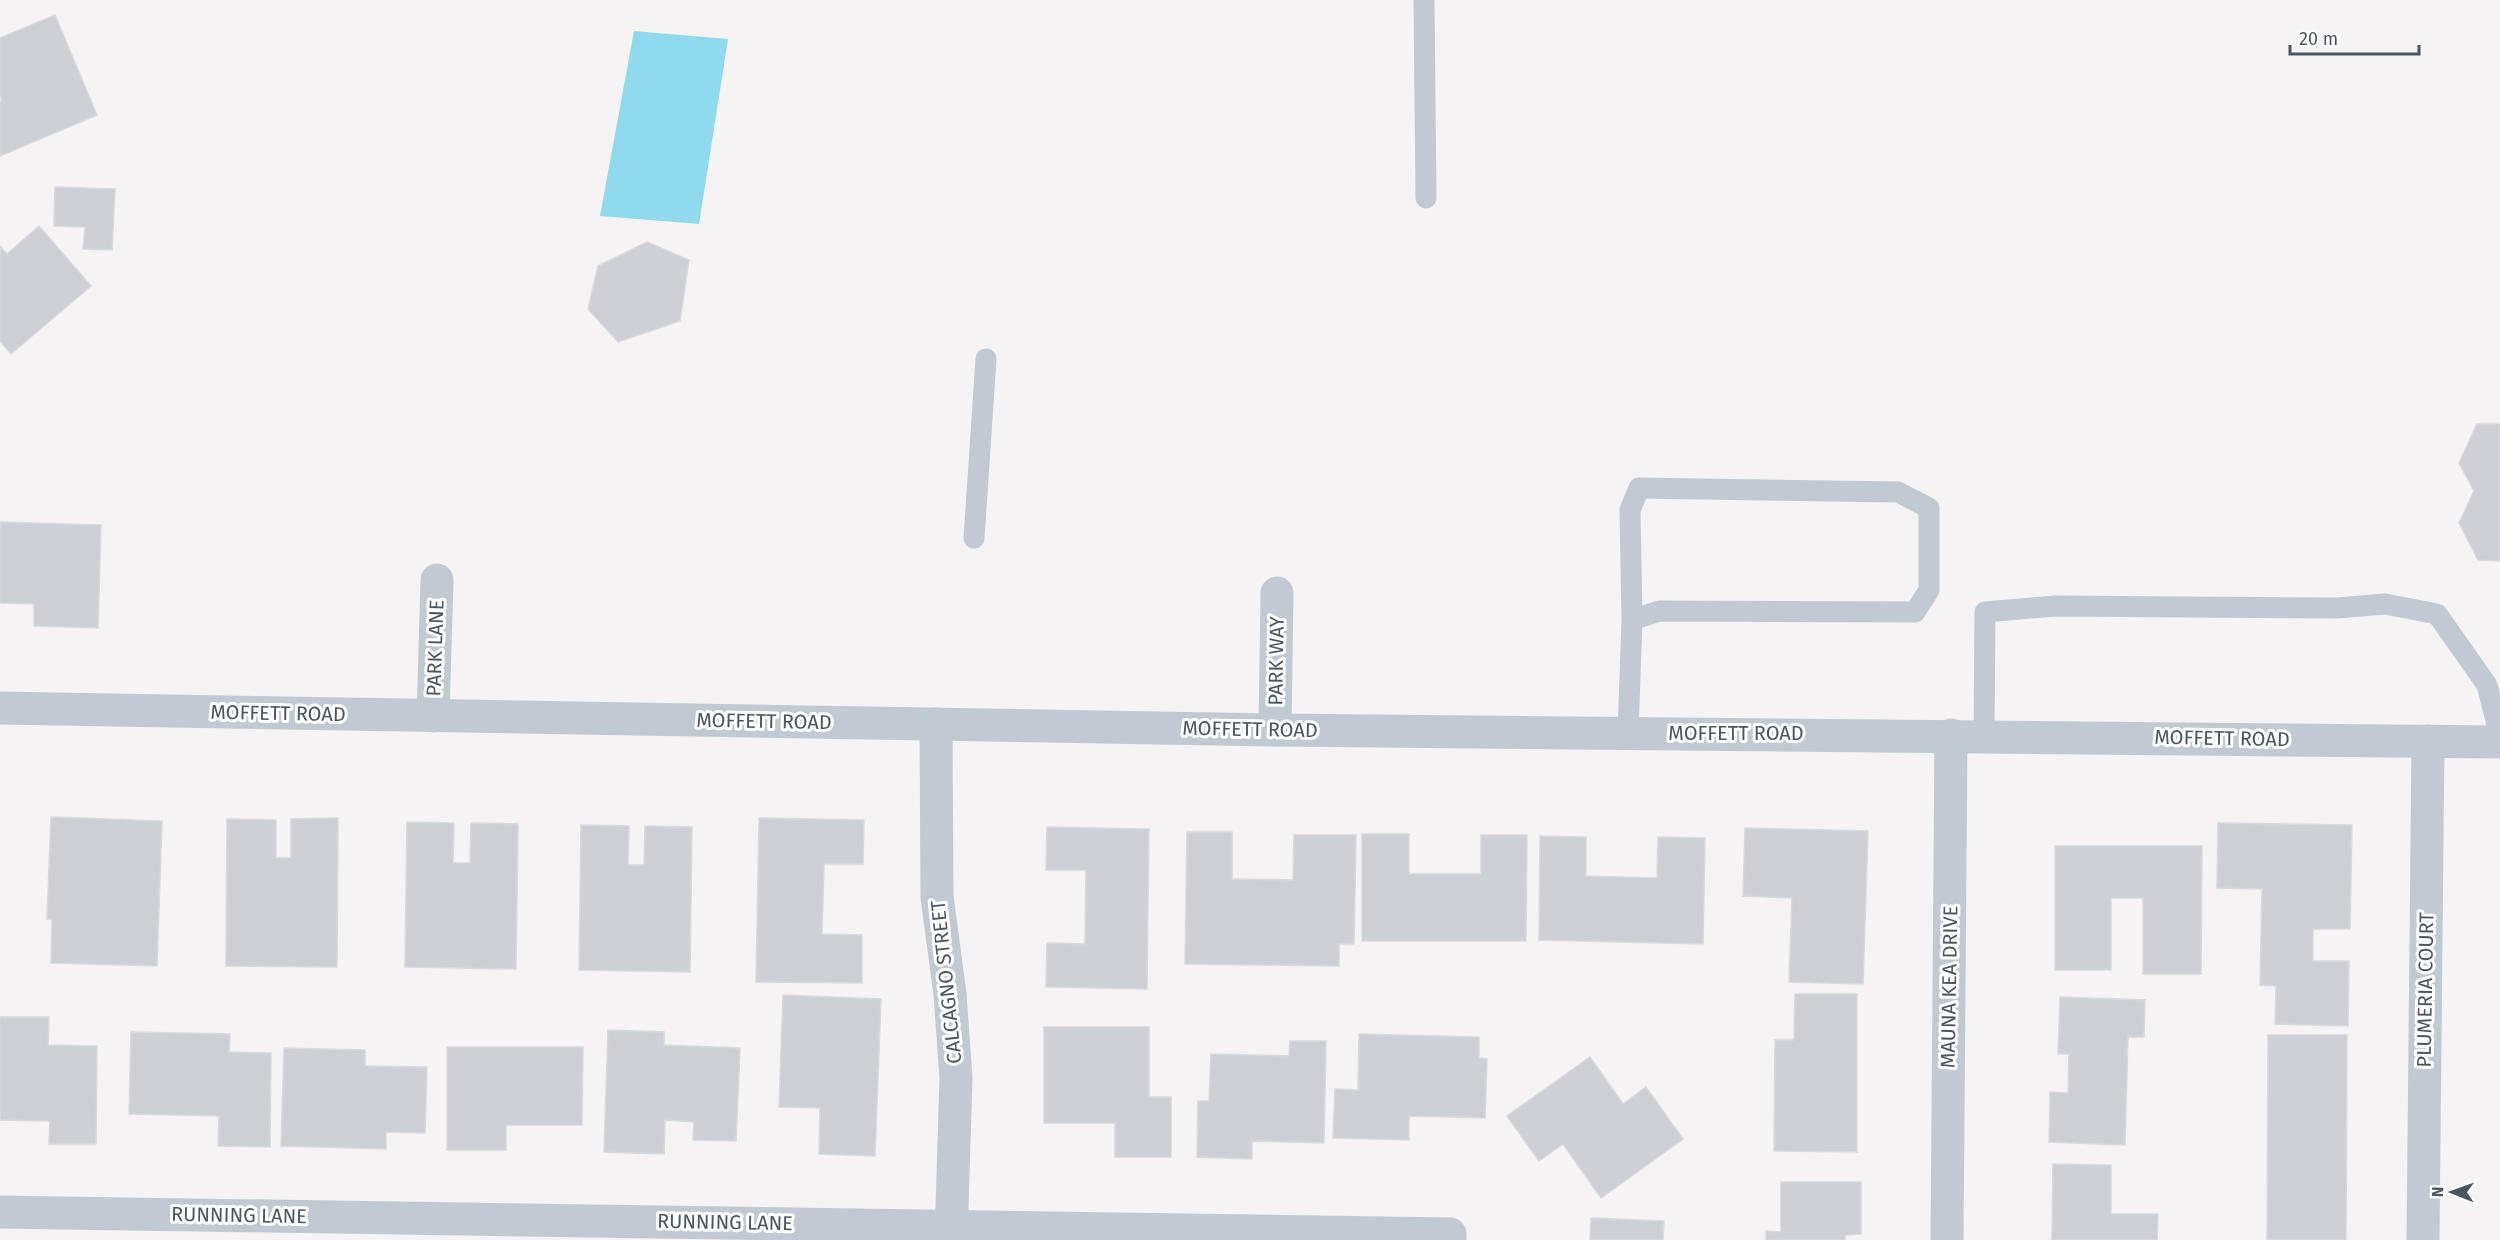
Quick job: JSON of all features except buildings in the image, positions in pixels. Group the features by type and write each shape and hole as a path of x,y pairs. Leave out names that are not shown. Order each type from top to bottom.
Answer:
{"street":[{"name":"PARK LANE","path":"433,716 437,580"},
{"name":"PARK WAY","path":"1275,730 1277,592"},
{"name":"MOFFETT ROAD","path":"0,708 1275,730 1984,735 2500,742"},
{"name":"CALCAGNO STREET","path":"936,724 937,897 950,994 956,1078 951,1232"},
{"name":"MAUNA KEA DRIVE","path":"1947,1240 1951,735"},
{"name":"PLUMERIA COURT","path":"2423,1240 2428,741"},
{"name":"RUNNING LANE","path":"0,1212 951,1232 1450,1237"}],"lane":[{"path":"1424,0 1425,198"},
{"path":"974,538 986,359"},
{"path":"1628,733 1632,620 1630,510 1639,488 1898,492 1929,508 1929,590 1916,612 1659,611 1632,620"},
{"path":"1984,735 1985,612 2055,606 2337,608 2385,604 2437,615 2487,686 2500,736"}],"water":[{"path":"634,31 728,39 699,224 600,216"}]}
